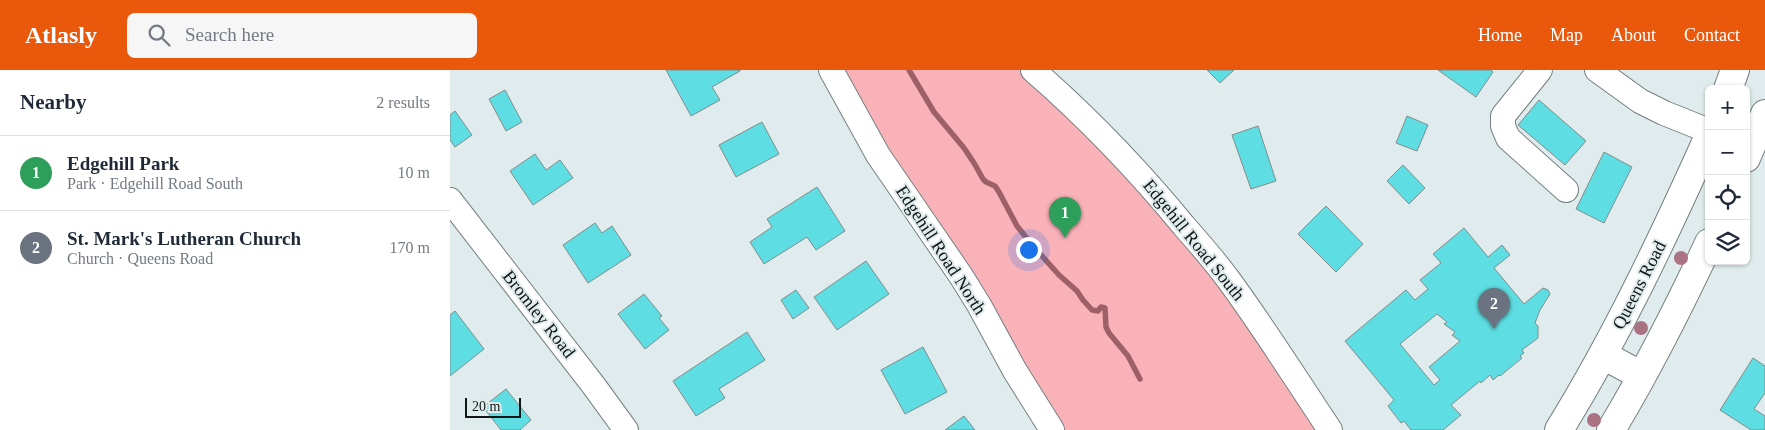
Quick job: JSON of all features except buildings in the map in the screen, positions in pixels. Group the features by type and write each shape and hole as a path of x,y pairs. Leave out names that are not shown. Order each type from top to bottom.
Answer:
{"main road":[{"path":"1729,85 1735,70"},
{"path":"1752,151 1765,114"},
{"name":"Queens Road","path":"1559,430 1603,355 1665,233 1705,145"},
{"path":"1610,430 1642,376 1705,251"},
{"path":"1603,355 1642,376"}],"street":[{"name":"Edgehill Road North","path":"831,70 878,155 970,291 1015,371 1052,430"},
{"name":"Edgehill Road South","path":"1033,70 1065,98 1137,170 1212,259 1330,430"},
{"path":"1540,70 1503,116 1503,126 1508,138 1566,190"},
{"path":"1597,70 1640,101 1706,130"},
{"path":"1750,117 1765,114"},
{"name":"Bromley Road","path":"450,200 599,392 626,430"}],"shaded area":[{"path":"839,70 1022,70 1036,82 1198,253 1320,430 1061,430"}],"waterway":[{"path":"909,70 934,112 964,148 983,179 995,186 1017,226 1034,247 1059,275 1077,291 1092,310 1098,311 1101,307 1105,308 1106,327 1128,356 1140,379"}],"place":[{"name":"Edgehill Park","path":"1065,238"},
{"name":"St. Mark's Lutheran Church","path":"1494,329"}]}
